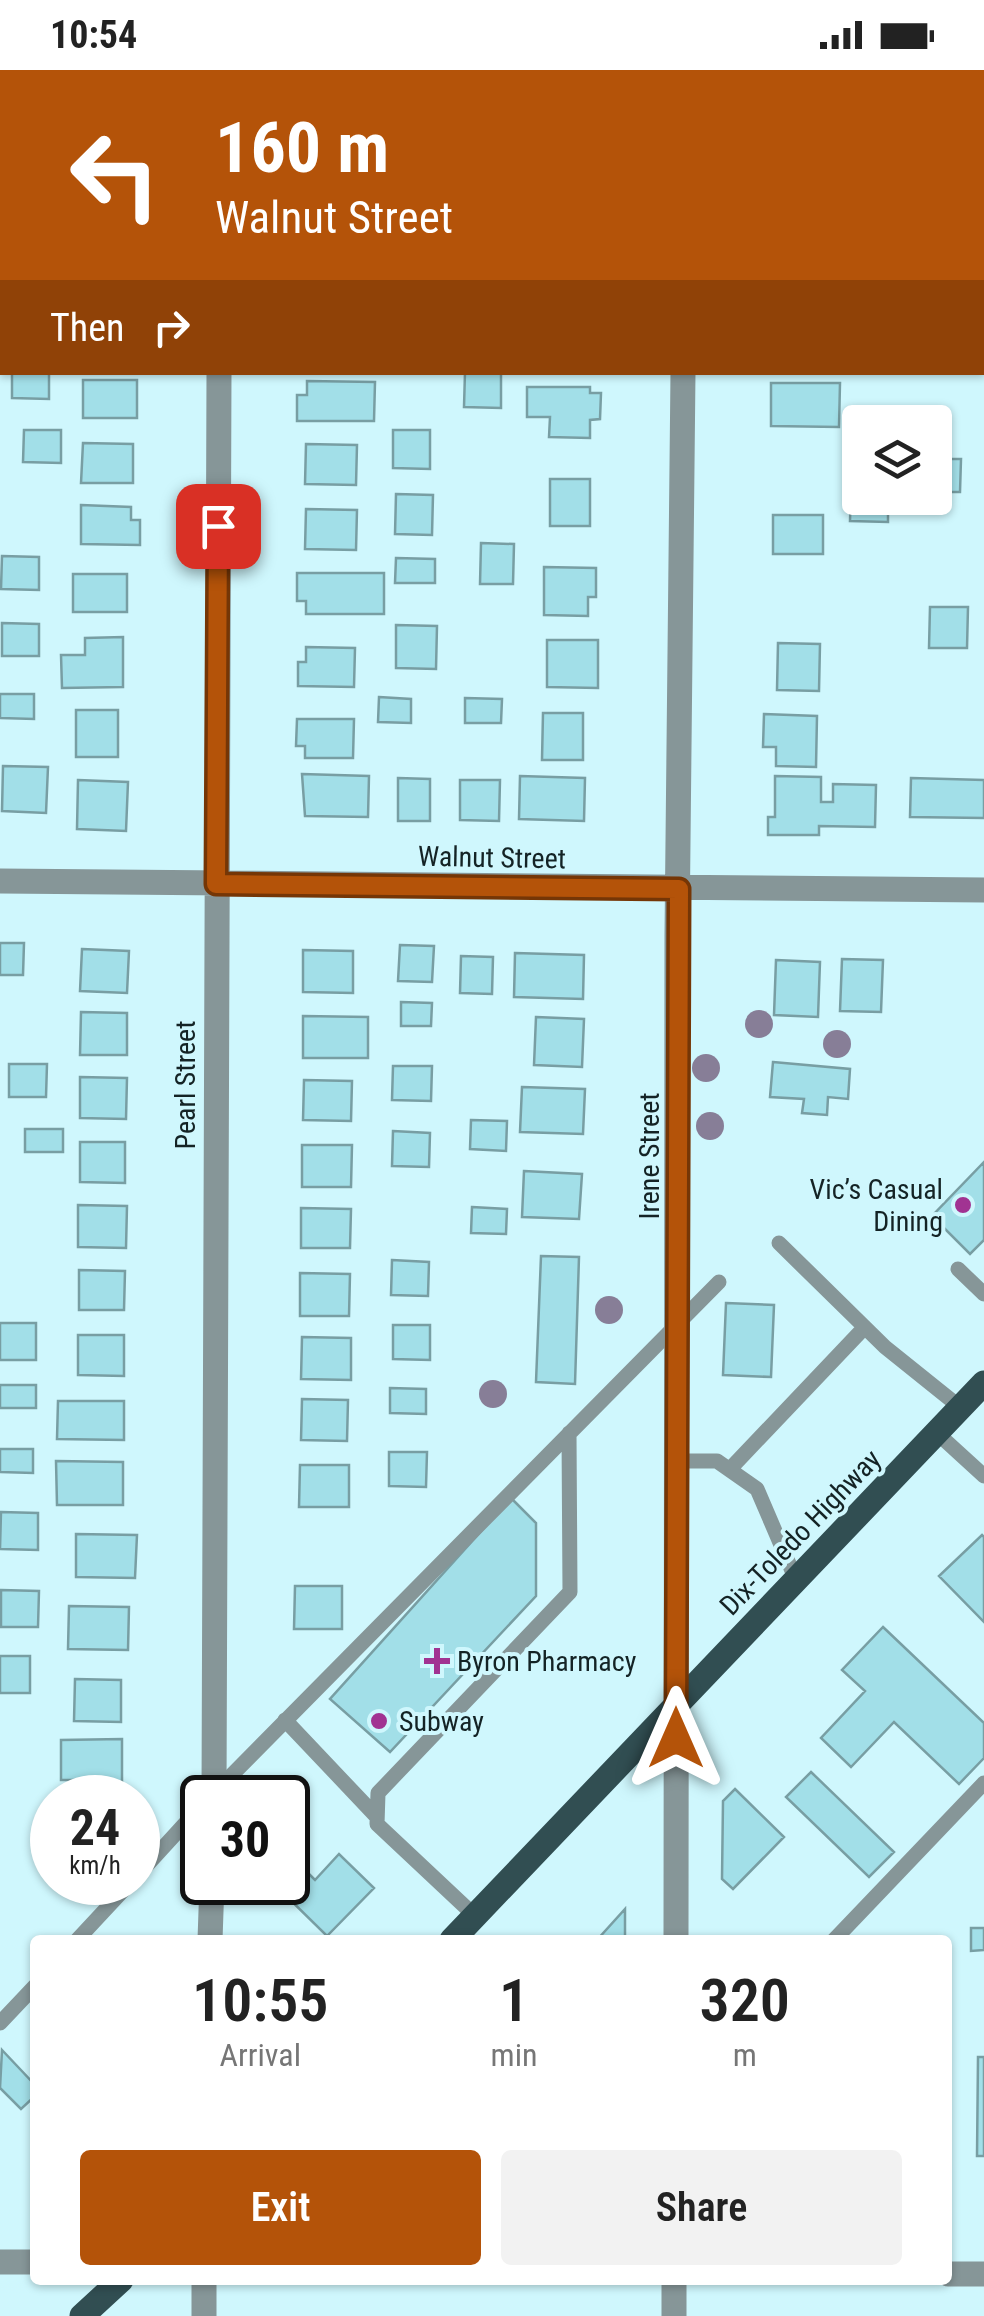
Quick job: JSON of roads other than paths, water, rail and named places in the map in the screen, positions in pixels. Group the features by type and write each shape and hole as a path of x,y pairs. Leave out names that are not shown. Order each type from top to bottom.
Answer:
{"main road":[{"name":"Dix-Toledo Highway","path":"457,1935 984,1384"},
{"path":"82,2316 116,2285"}],"street":[{"name":"Pearl Street","path":"210,1775 220,375"},
{"name":"Irene Street","path":"676,1935 684,375"},
{"name":"Walnut Street","path":"0,882 984,890"},
{"path":"210,1935 211,1905"},
{"path":"0,2262 30,2262"},
{"path":"952,2274 984,2274"},
{"path":"204,2285 204,2316"},
{"path":"674,2285 674,2316"}],"lane":[{"path":"779,1243 864,1328 960,1408"},
{"path":"958,1269 984,1294"},
{"path":"232,1775 719,1282"},
{"path":"730,1470 864,1328"},
{"path":"374,1815 378,1793 570,1592 568,1433"},
{"path":"936,1433 984,1476"},
{"path":"679,1460 718,1461 757,1488 796,1580"},
{"path":"285,1720 374,1815 377,1824 475,1916"},
{"path":"839,1935 984,1784"},
{"path":"160,1851 180,1830"},
{"path":"82,1935 109,1905"},
{"path":"0,2023 30,1991"}],"place":[{"name":"Vic’s Casual Dining","path":"963,1205"},
{"name":"Byron Pharmacy","path":"437,1661"},
{"name":"Subway","path":"379,1721"}]}
